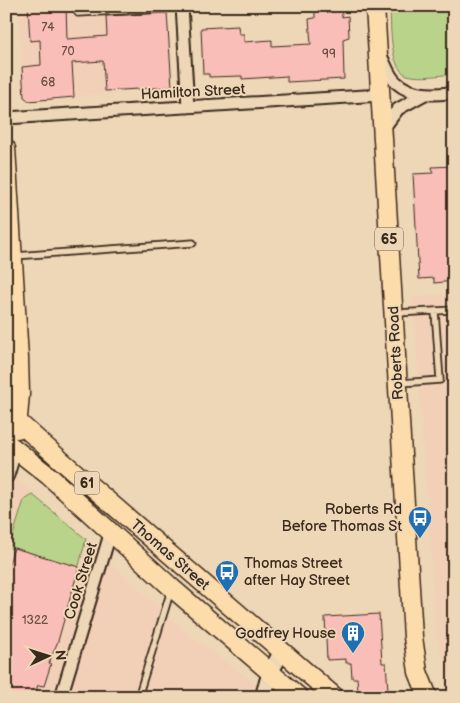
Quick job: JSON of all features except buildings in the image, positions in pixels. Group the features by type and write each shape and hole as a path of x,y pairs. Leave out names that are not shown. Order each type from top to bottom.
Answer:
{"main road":[{"name":"Roberts Road","path":"375,6 413,637 418,672 428,697"},
{"path":"6,148 20,385 12,417 6,475"},
{"name":"Thomas Street","path":"12,417 335,697"},
{"name":"Thomas Street","path":"10,445 49,476 172,588 298,697"},
{"path":"263,697 270,673 282,651"}],"street":[{"path":"182,7 188,107"},
{"path":"378,48 397,84 425,94 454,93"},
{"path":"383,129 398,110 425,94"},
{"name":"Hamilton Street","path":"6,118 381,96"},
{"name":"Cook Street","path":"61,697 111,531"}],"lane":[{"path":"78,13 182,7"},
{"path":"12,256 193,243"},
{"path":"394,313 454,310"},
{"path":"398,383 440,380 436,311"},
{"path":"138,697 172,588"}],"shaded area":[{"path":"18,6 167,6 172,87 29,101 24,97"},
{"path":"454,294 454,686 437,643 413,297"},
{"path":"6,469 191,636 273,697 6,697"}],"green space":[{"path":"390,6 454,6 454,74 418,77 407,75 401,71 394,55 392,44"},
{"path":"33,495 86,539 78,569 9,548 24,500"}],"place":[{"name":"Roberts Rd Before Thomas St","path":"420,539"},
{"name":"Thomas Street after Hay Street","path":"227,593"},
{"name":"Godfrey House","path":"353,654"}]}
